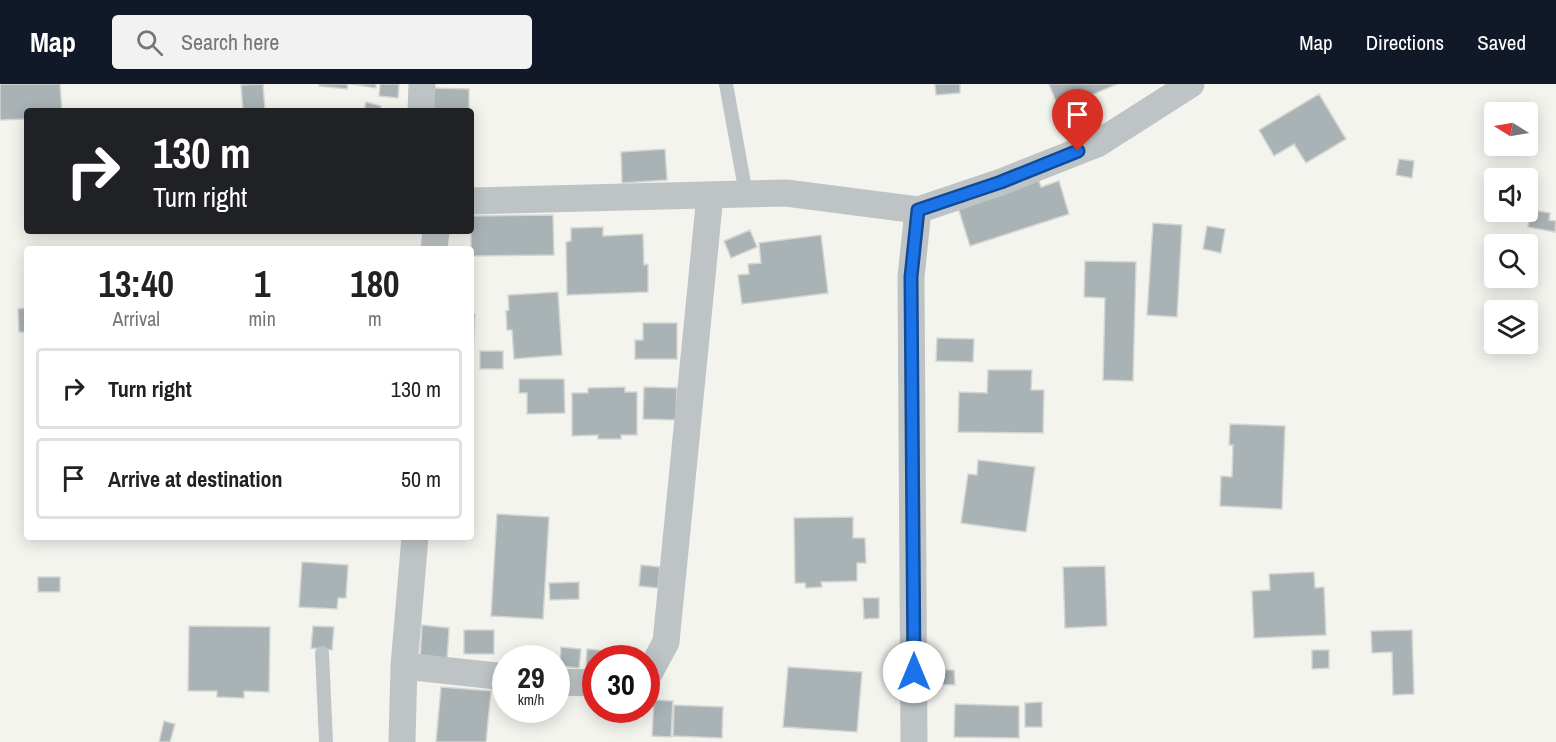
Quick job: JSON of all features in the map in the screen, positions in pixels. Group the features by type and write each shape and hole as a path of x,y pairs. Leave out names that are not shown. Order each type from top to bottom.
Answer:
{"street":[{"path":"422,84 422,108"},
{"path":"474,201 786,193 918,210 1001,182 1097,144 1191,84"},
{"path":"660,653 666,642 710,195"},
{"path":"914,742 911,277 918,210"},
{"path":"402,742 404,666 415,540"},
{"path":"404,666 492,675"}],"lane":[{"path":"726,84 746,194"},
{"path":"322,653 326,742"}],"building":[{"path":"0,84 60,84 62,108 24,108 24,119 0,120"},
{"path":"263,84 265,108 243,108 241,85"},
{"path":"319,84 348,84 347,89 319,86"},
{"path":"350,84 376,84 376,88"},
{"path":"380,84 399,84 398,98 379,96"},
{"path":"935,84 960,84 960,93 936,95"},
{"path":"1049,84 1117,84 1059,109"},
{"path":"431,88 469,89 469,108 431,108"},
{"path":"1319,94 1346,139 1306,163 1294,144 1274,156 1259,130"},
{"path":"366,102 381,106 381,108 365,108"},
{"path":"665,149 667,180 622,183 621,152"},
{"path":"1399,159 1414,161 1412,178 1396,175"},
{"path":"1037,175 1041,187 1059,181 1069,214 970,246 956,201"},
{"path":"1538,211 1550,213 1549,220 1556,221 1555,232 1528,227 1529,222 1538,222"},
{"path":"553,215 554,255 474,256 471,234 474,234 474,216"},
{"path":"1153,223 1182,225 1177,317 1147,315"},
{"path":"1207,226 1225,229 1221,253 1203,249"},
{"path":"603,227 603,236 643,234 644,265 648,264 648,292 567,295 566,242 571,241 571,228"},
{"path":"750,230 757,247 731,258 724,241"},
{"path":"821,235 828,293 742,304 738,275 749,274 748,264 761,263 759,243"},
{"path":"1085,261 1136,262 1133,381 1103,380 1105,298 1084,297"},
{"path":"558,292 562,355 514,359 512,330 507,330 508,295"},
{"path":"24,308 24,332 19,332 18,309"},
{"path":"643,323 677,323 677,359 635,359 635,340 643,340"},
{"path":"937,338 974,339 973,362 936,361"},
{"path":"480,351 503,351 503,369 480,369"},
{"path":"988,370 1032,370 1031,390 1044,390 1043,433 958,432 959,392 987,393"},
{"path":"519,379 564,379 565,413 527,414 527,393 519,393"},
{"path":"625,387 625,392 637,392 637,435 621,435 621,439 598,439 598,435 572,436 572,393 588,393 588,388"},
{"path":"644,387 677,388 676,420 643,419"},
{"path":"1230,424 1285,426 1282,509 1220,506 1221,476 1232,477 1233,445 1229,445"},
{"path":"978,460 1035,467 1026,532 961,523 968,474 977,475"},
{"path":"497,514 549,517 543,619 491,616"},
{"path":"853,517 853,538 865,538 866,563 857,563 857,581 821,582 822,587 806,588 805,583 795,583 794,518"},
{"path":"302,562 348,565 346,598 338,598 337,609 299,607"},
{"path":"641,565 660,567 658,588 639,586"},
{"path":"1105,566 1107,626 1065,628 1063,567"},
{"path":"1314,572 1315,588 1324,587 1326,635 1254,638 1252,591 1270,590 1269,574"},
{"path":"38,577 60,577 60,592 38,592"},
{"path":"579,582 579,599 550,600 549,583"},
{"path":"863,598 879,598 879,618 864,619"},
{"path":"422,625 449,628 447,660 420,658"},
{"path":"189,626 270,627 269,692 244,691 244,698 217,697 217,691 188,691"},
{"path":"313,626 334,627 332,650 311,648"},
{"path":"464,630 494,630 492,654 464,654"},
{"path":"1412,630 1414,694 1393,695 1392,652 1372,653 1371,631"},
{"path":"570,648 581,649 579,668 570,667"},
{"path":"1312,650 1329,650 1329,668 1312,669"},
{"path":"788,667 862,672 857,732 783,727"},
{"path":"931,670 954,670 955,685 931,684"},
{"path":"441,687 491,691 486,742 436,742"},
{"path":"660,700 673,701 671,737 652,736 653,723 660,723"},
{"path":"1042,702 1042,727 1025,727 1025,703"},
{"path":"955,704 1019,706 1019,738 954,737"},
{"path":"674,705 723,707 722,738 673,736"},
{"path":"164,721 175,724 170,742 159,742"}],"route":[{"path":"914,672 911,277 918,210 1001,182 1078,151"}]}
